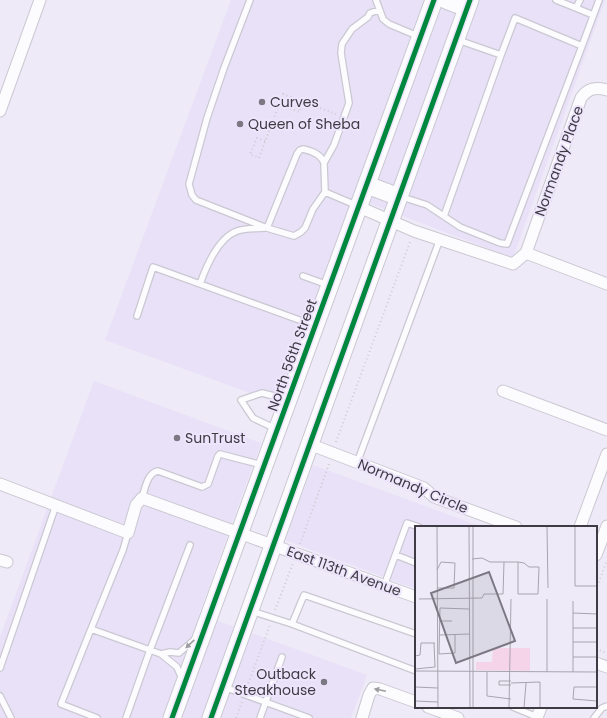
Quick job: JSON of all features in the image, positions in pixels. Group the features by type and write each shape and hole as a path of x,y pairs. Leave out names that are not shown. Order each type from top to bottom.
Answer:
{"main road":[{"name":"North 56th Street","path":"172,718 434,0"},
{"path":"211,718 469,4 446,0"},
{"path":"367,185 399,197"}],"street":[{"path":"0,111 40,0"},
{"name":"Normandy Place","path":"526,253 581,98 592,88 607,90"},
{"path":"359,207 414,230 513,264 526,253 607,284"},
{"path":"503,391 607,430"},
{"name":"Normandy Circle","path":"309,444 424,488 434,497 513,526"},
{"path":"580,526 607,454"},
{"path":"0,484 128,533 136,505 142,498"},
{"name":"East 113th Avenue","path":"142,498 415,597"},
{"path":"597,552 607,526"},
{"path":"597,663 607,667"},
{"path":"362,718 373,688 380,689 415,702"},
{"path":"431,708 458,718"}],"lane":[{"path":"250,0 207,118 189,184 192,195 196,200 267,228 294,236 305,228 313,209 325,192 324,163 334,145 349,103 341,53 342,44 352,29 368,17 370,13 379,10"},
{"path":"376,0 383,19 389,24 420,37"},
{"path":"556,0 593,15"},
{"path":"576,8 580,0"},
{"path":"399,197 427,205 460,227 500,243 507,244 599,0"},
{"path":"444,216 515,18 582,46"},
{"path":"456,39 501,55"},
{"path":"267,228 300,150 306,150 318,154 324,163"},
{"path":"325,192 359,207"},
{"path":"200,284 212,255 228,237 237,231 267,228"},
{"path":"357,463 440,239"},
{"path":"136,316 153,267 315,326"},
{"path":"303,276 330,285"},
{"path":"278,430 253,418 241,400 262,394 288,400"},
{"path":"142,498 150,475 153,472 158,471 202,487 205,486 208,484 220,454 264,466"},
{"path":"0,668 56,506"},
{"path":"384,586 407,523 416,526"},
{"path":"97,718 61,704 123,550 128,533"},
{"path":"126,718 190,545"},
{"path":"396,555 415,563"},
{"path":"292,624 304,595 415,634"},
{"path":"249,610 292,624 415,671"},
{"path":"161,654 170,652 179,653 192,643 208,618"},
{"path":"91,629 161,654 177,667 183,687"},
{"path":"260,718 282,657"},
{"path":"222,686 309,718"},
{"path":"0,696 11,718"},
{"path":"594,718 602,708 607,706"},
{"path":"516,708 538,714"}],"path":[{"path":"265,141 256,138 250,154 259,158 283,94 344,118"},
{"path":"279,104 299,112 302,102"},
{"path":"236,718 414,230"},
{"path":"597,587 607,560"},
{"path":"597,649 607,653"}],"shaded area":[{"path":"231,0 605,0 513,258 353,197 277,403 105,340"},
{"path":"94,381 261,443 199,614 367,675 351,718 0,718 0,637"},
{"path":"313,465 479,526 415,526 415,589 285,540"}],"cycle path":[{"path":"172,718 434,0"},
{"path":"211,718 470,0"}],"place":[{"name":"Curves","path":"262,102"},
{"name":"Queen of Sheba","path":"240,124"},
{"name":"SunTrust","path":"177,438"},
{"name":"Outback Steakhouse","path":"324,682"}]}
